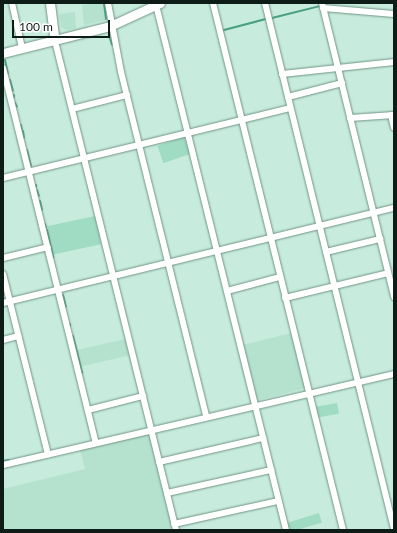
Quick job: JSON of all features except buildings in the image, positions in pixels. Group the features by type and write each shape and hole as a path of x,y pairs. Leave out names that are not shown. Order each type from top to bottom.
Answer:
{"main road":[{"path":"50,3 55,41"},
{"path":"3,53 110,26 158,4"}],"street":[{"path":"12,3 22,48"},
{"path":"108,3 110,26 206,416"},
{"path":"213,3 343,530"},
{"path":"265,3 358,382 391,502 394,529"},
{"path":"158,4 226,291 286,530"},
{"path":"394,14 323,6 394,297"},
{"path":"55,41 175,527 278,501"},
{"path":"282,74 394,62"},
{"path":"3,68 96,443"},
{"path":"288,97 342,83"},
{"path":"72,109 127,96"},
{"path":"3,178 290,108"},
{"path":"350,118 392,115 394,128"},
{"path":"3,303 394,208"},
{"path":"326,252 380,239"},
{"path":"3,258 48,247"},
{"path":"285,298 334,286 388,270 394,266"},
{"path":"3,274 48,454"},
{"path":"226,291 280,277"},
{"path":"3,340 18,336"},
{"path":"3,465 255,404 394,374"},
{"path":"88,410 143,396"},
{"path":"159,462 263,438"},
{"path":"167,493 271,470"}],"shaded area":[{"path":"103,3 105,20 84,25 82,5"},
{"path":"75,12 76,28 66,30 61,27 59,14"},
{"path":"184,137 190,154 163,163 158,146"},
{"path":"95,216 101,244 53,255 47,226"},
{"path":"291,333 305,388 257,400 243,345"},
{"path":"125,339 129,356 81,367 77,350"},
{"path":"337,403 339,414 316,418 314,407"},
{"path":"146,434 149,435 173,530 3,530 3,489 85,469 80,450"},
{"path":"319,513 322,523 298,530 289,530 286,523"}],"waterway":[{"path":"104,3 106,19"},
{"path":"272,18 320,6"},
{"path":"224,30 266,19"},
{"path":"109,35 112,45"},
{"path":"5,60 8,74"},
{"path":"10,80 13,91"},
{"path":"15,103 17,107"},
{"path":"21,125 22,130"},
{"path":"23,131 24,138"},
{"path":"27,150 31,166"},
{"path":"37,190 39,196"},
{"path":"40,201 42,210"},
{"path":"45,224 46,228"},
{"path":"47,230 53,257"},
{"path":"63,295 66,307"},
{"path":"73,336 82,373"},
{"path":"3,461 9,460"}]}
